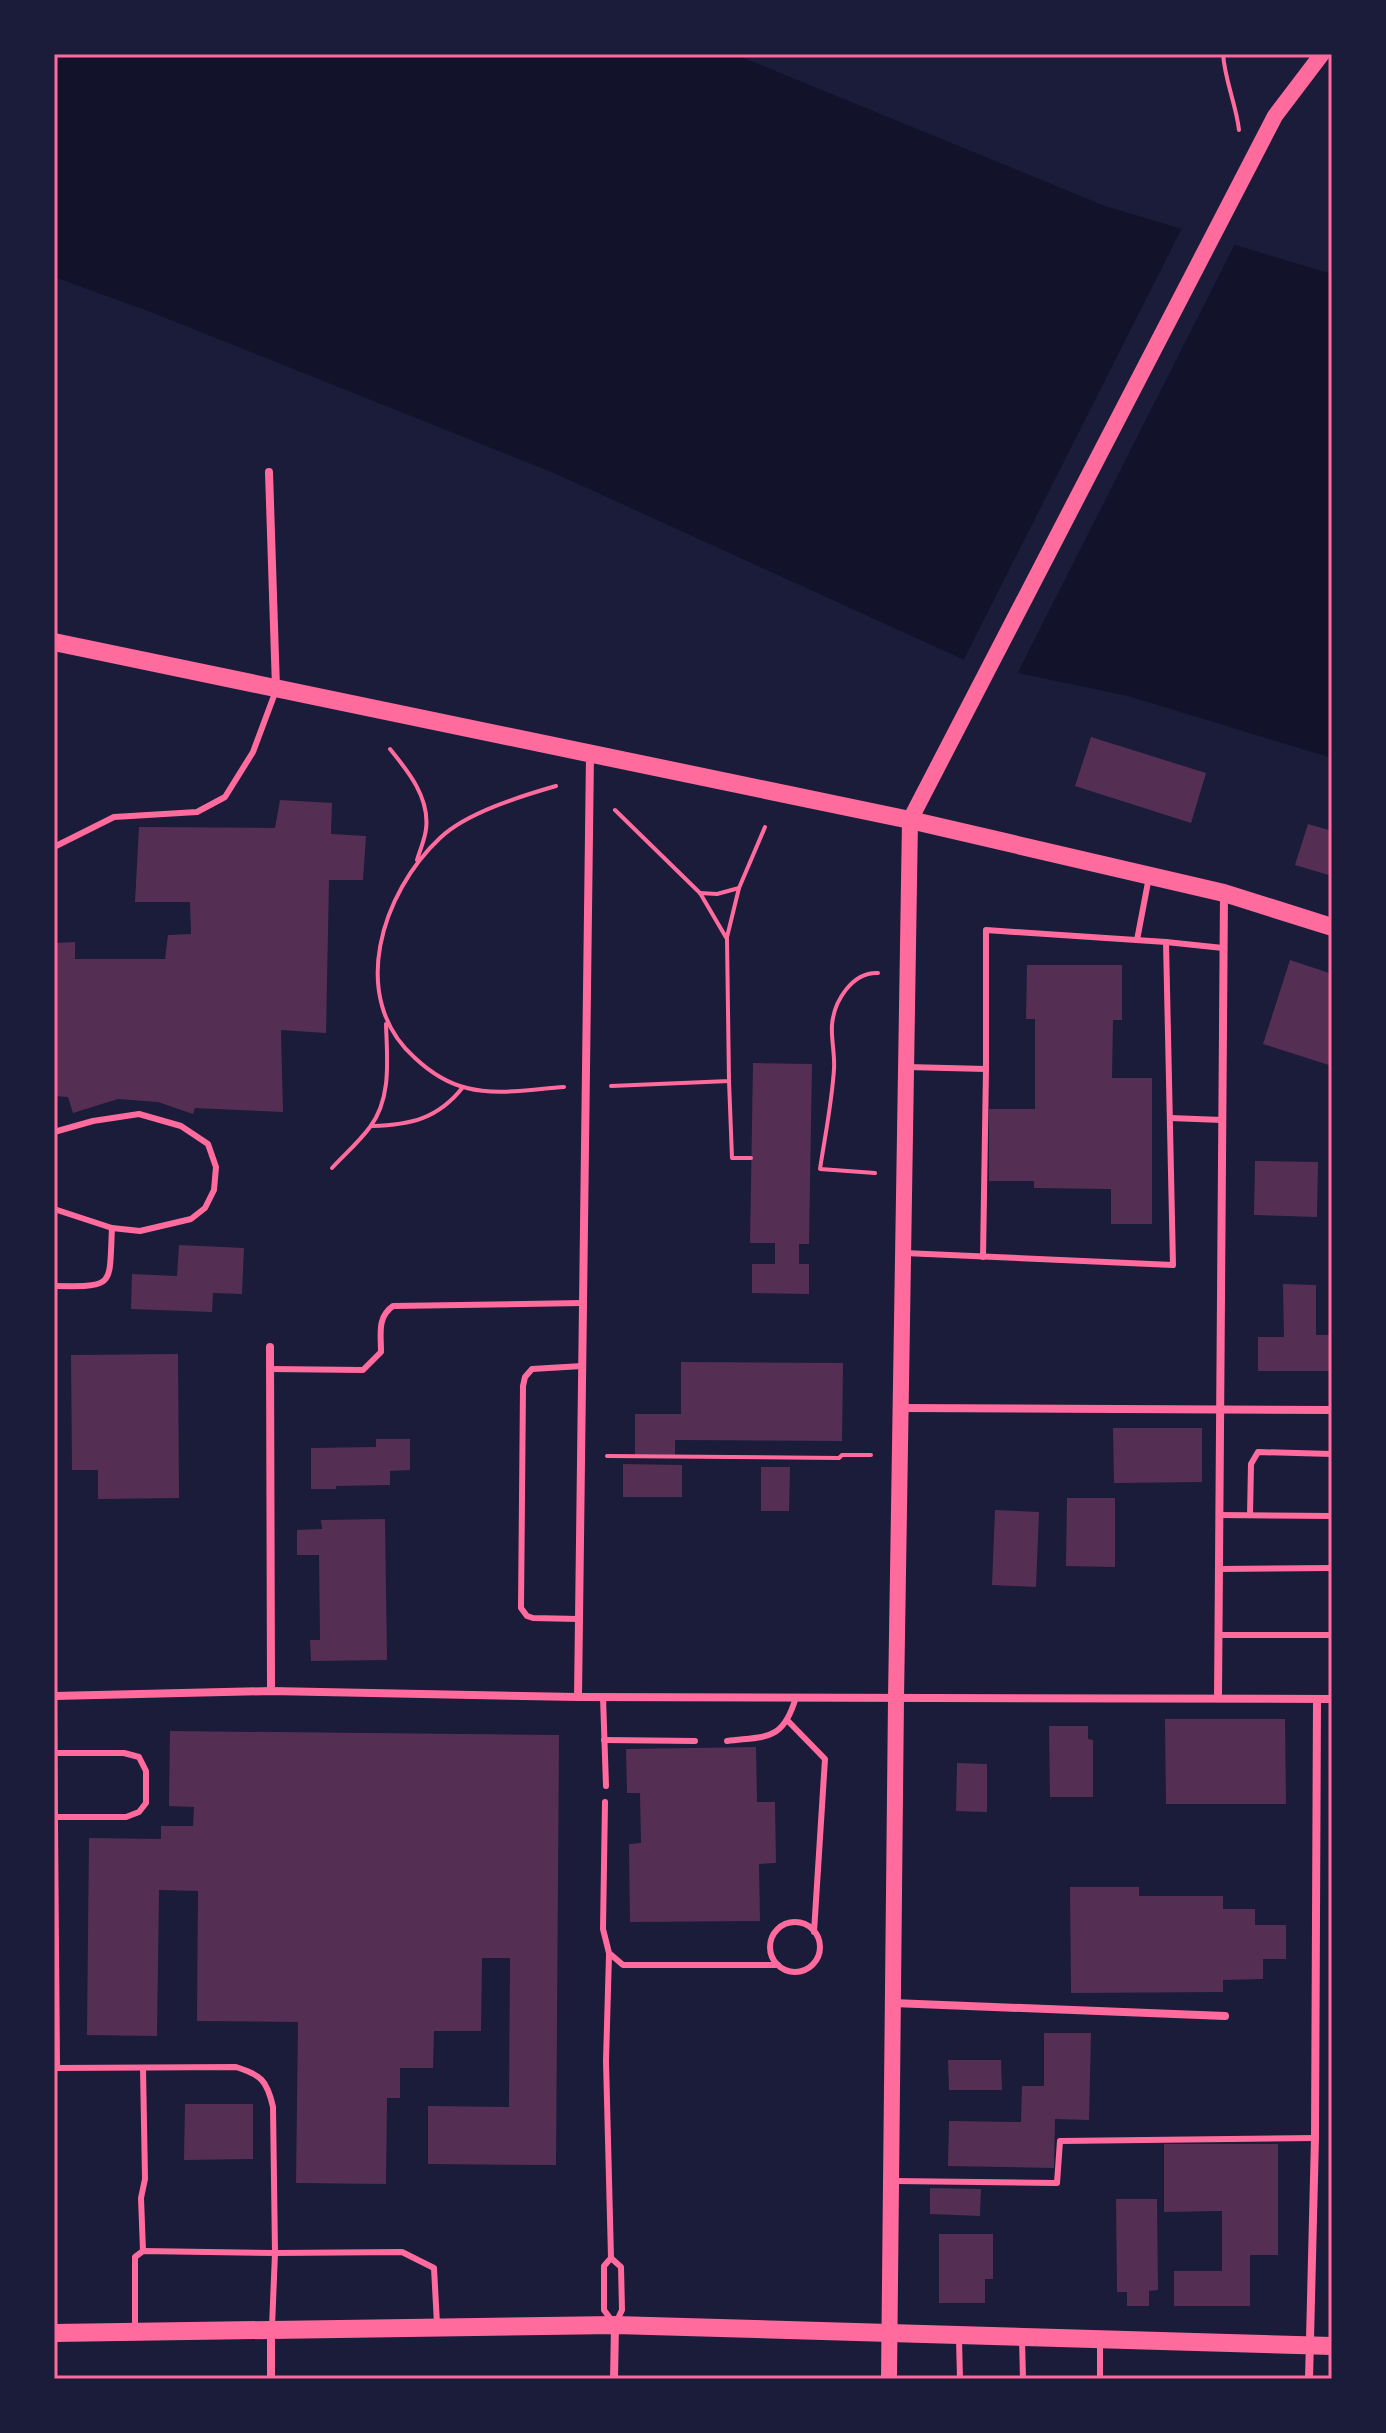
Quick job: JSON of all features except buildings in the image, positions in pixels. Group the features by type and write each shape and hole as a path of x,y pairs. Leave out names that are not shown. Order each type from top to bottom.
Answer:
{"main road":[{"path":"889,2379 910,820 1275,116 1322,54"},
{"path":"54,642 910,820 1224,893 1332,927"},
{"path":"54,2333 615,2325 1332,2346"}],"street":[{"path":"269,472 276,689"},
{"path":"578,1697 590,755"},
{"path":"1218,1698 1224,893"},
{"path":"270,1347 271,1691"},
{"path":"901,1408 1332,1410"},
{"path":"54,1696 271,1691 578,1697 1332,1699"},
{"path":"1309,2379 1315,2138 1317,1699"},
{"path":"893,2003 1225,2016"},
{"path":"614,2379 615,2325"},
{"path":"271,2330 271,2379"}],"lane":[{"path":"54,847 114,817 197,812 225,797 253,752 276,689"},
{"path":"1137,940 1149,877"},
{"path":"983,1257 986,930 1223,948"},
{"path":"904,1253 1173,1265 1166,942"},
{"path":"907,1067 986,1069"},
{"path":"54,1132 93,1121 139,1114 181,1126 208,1144 216,1167 214,1190 205,1208 191,1219 140,1231 112,1228 54,1209"},
{"path":"1170,1118 1222,1120"},
{"path":"54,1286 94,1287 104,1282 110,1274 112,1228"},
{"path":"270,1369 363,1370 381,1352 381,1321 385,1311 393,1306 582,1303"},
{"path":"578,1619 533,1618 521,1608 523,1386 525,1377 532,1369 582,1366"},
{"path":"1250,1515 1251,1464 1258,1452 1332,1454"},
{"path":"1219,1515 1332,1516"},
{"path":"1219,1569 1332,1568"},
{"path":"1219,1635 1332,1635"},
{"path":"603,1697 606,1786"},
{"path":"727,1741 772,1736 783,1727 796,1697"},
{"path":"54,1702 56,2068 236,2067 257,2073 269,2089 273,2107 275,2253 271,2330"},
{"path":"787,1720 825,1759 814,1932"},
{"path":"604,1740 695,1741"},
{"path":"55,1753 124,1753 139,1757 146,1771 146,1803 139,1812 126,1817 55,1817"},
{"path":"605,1802 603,1929 609,1953 606,2061 611,2258 604,2266 604,2310 615,2325 622,2310 621,2267 611,2258"},
{"path":"609,1953 623,1965 778,1965 793,1972 809,1968 820,1947 808,1926 793,1923 778,1929 773,1935 770,1952 778,1965"},
{"path":"143,2068 143,2251"},
{"path":"891,2181 1057,2183 1060,2141 1315,2138"},
{"path":"134,2332 135,2257 143,2251 402,2252 434,2268 437,2328"},
{"path":"959,2335 960,2379"},
{"path":"1022,2337 1023,2379"},
{"path":"1100,2379 1101,2339"}],"path":[{"path":"1223,54 1228,90 1237,112 1239,130"},
{"path":"390,749 409,772 425,805 426,828 417,862"},
{"path":"332,1168 372,1126 384,1101 386,1022 378,980 381,932 397,895 417,862 442,835 519,797 556,786"},
{"path":"615,810 700,893 727,939"},
{"path":"751,1158 732,1158 727,939 739,888 765,827"},
{"path":"700,893 717,894 739,888"},
{"path":"875,1173 820,1169 835,1068 832,1025 836,1005 857,978 878,973"},
{"path":"386,1022 402,1048 432,1074 463,1087 482,1091 564,1087"},
{"path":"611,1086 729,1081"},
{"path":"372,1126 403,1125 434,1114 451,1103 463,1087"},
{"path":"607,1456 839,1458 842,1455 871,1455"}],"shaded area":[{"path":"54,54 734,54 1105,206 1332,274 1332,758 1128,696 971,663 554,473 148,311 54,277"}],"pier":[{"path":"1184,224 1237,240 1016,676 962,663"}]}
